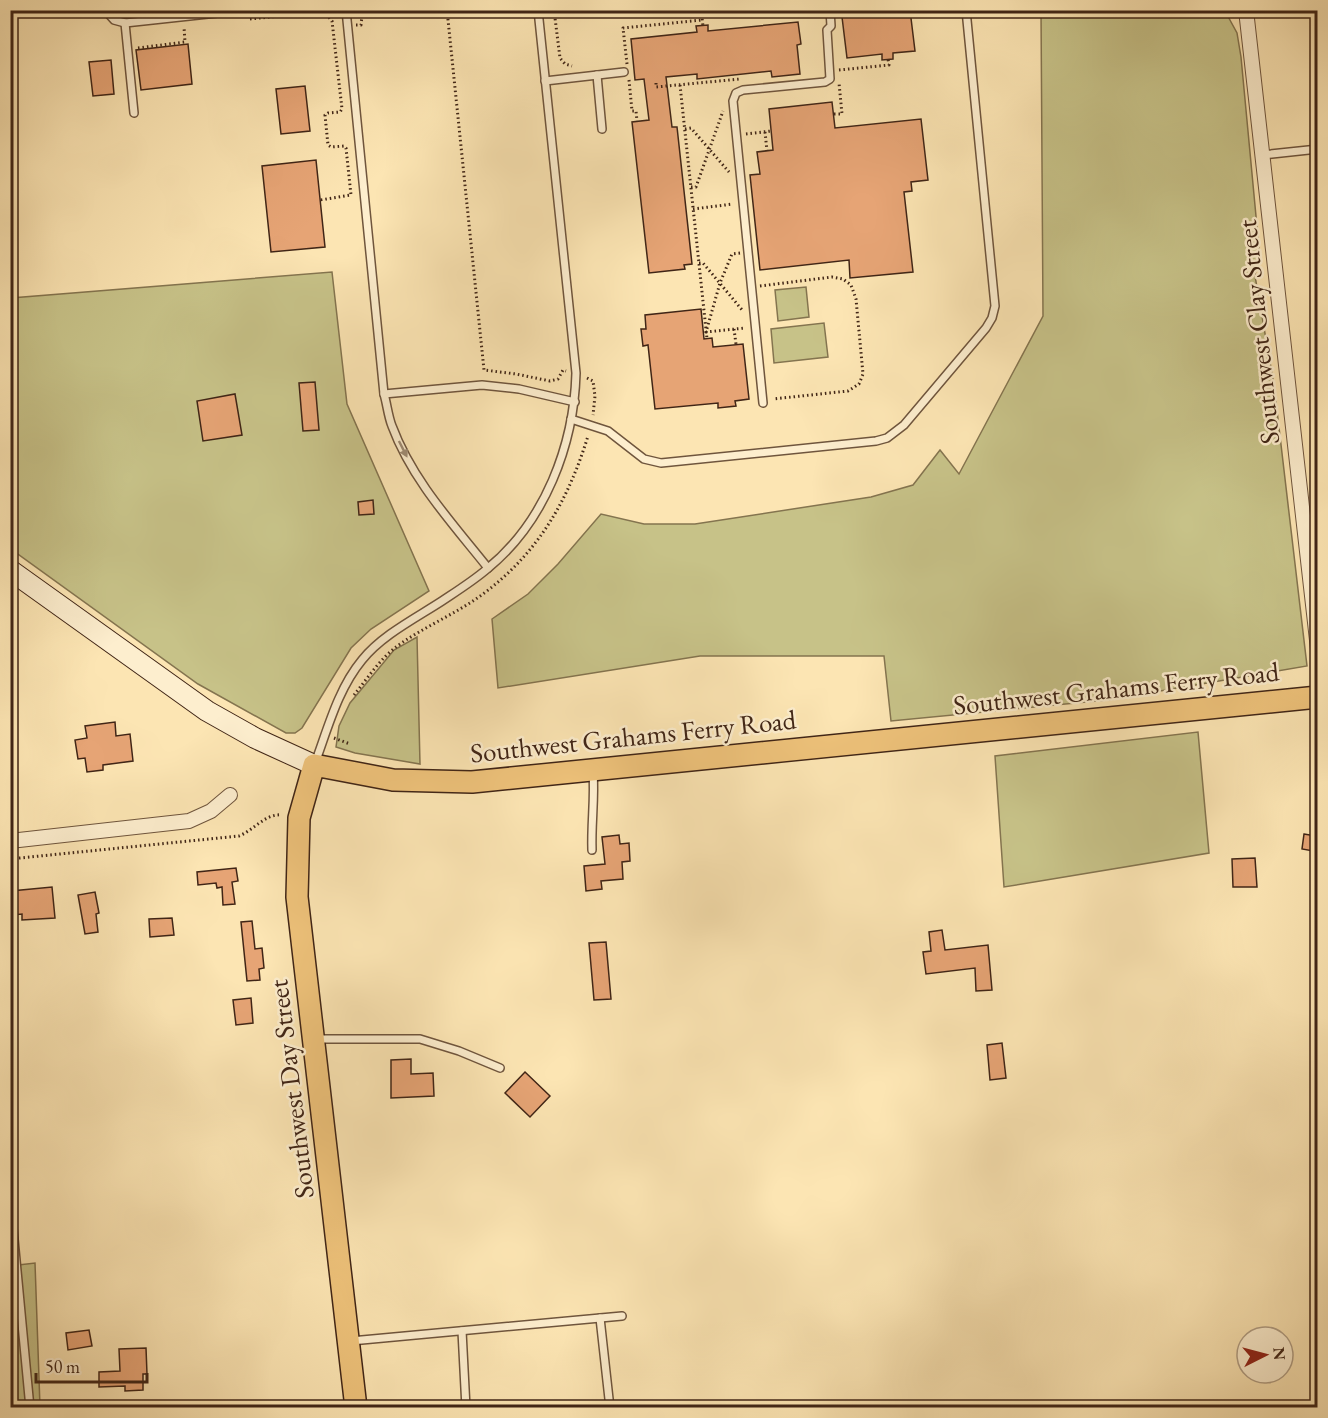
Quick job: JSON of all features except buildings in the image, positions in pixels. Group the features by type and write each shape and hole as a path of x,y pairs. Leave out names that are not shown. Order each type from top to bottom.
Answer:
{"main road":[{"name":"Southwest Grahams Ferry Road","path":"10,570 207,711 255,738 314,765 393,780 472,782 1317,697"},
{"name":"Southwest Day Street","path":"314,765 299,818 297,897 356,1407"}],"street":[{"name":"Southwest Clay Street","path":"1246,10 1317,649"},
{"path":"1317,669 1317,684"},
{"path":"10,840 189,821 212,811 230,795"}],"lane":[{"path":"105,10 114,20 125,22 245,10"},
{"path":"346,10 384,394 391,424 426,489 488,568"},
{"path":"314,765 340,694 362,659 385,639 488,568 530,521 559,464 572,419 576,375 538,10"},
{"path":"763,401 734,102 736,93 742,90 828,81 834,70 827,30 832,24 830,10"},
{"path":"572,419 591,424 613,434 644,459 661,463 876,441 887,438 904,425 986,328 995,306 966,10"},
{"path":"125,22 134,113"},
{"path":"545,81 626,70"},
{"path":"597,75 602,129"},
{"path":"1262,155 1317,149"},
{"path":"384,394 482,385 519,389 575,402"},
{"path":"592,850 591,819 595,796 593,770"},
{"path":"314,1039 420,1039 459,1051 500,1068"},
{"path":"10,1197 30,1407"},
{"path":"348,1341 622,1316"},
{"path":"600,1318 610,1407"},
{"path":"462,1331 466,1407"}],"path":[{"path":"349,701 390,652 483,594 514,567 534,545 566,496 577,470 591,424 595,400 593,381 563,370 558,379 550,381 484,370 447,10"},
{"path":"555,10 560,58 568,66 578,66"},
{"path":"701,10 703,26"},
{"path":"246,20 320,12 332,21 342,110 326,115 328,145 346,148 351,195 320,200"},
{"path":"637,121 636,111 632,111 623,28 702,20"},
{"path":"136,48 185,42 183,30 188,26"},
{"path":"834,114 842,114 834,70 889,65 888,59"},
{"path":"656,83 656,87 741,78"},
{"path":"726,80 727,88"},
{"path":"680,85 707,339"},
{"path":"691,188 696,187 724,106"},
{"path":"685,129 691,128 742,186"},
{"path":"737,135 771,131"},
{"path":"765,132 767,150"},
{"path":"693,209 743,203"},
{"path":"706,332 720,283 732,254 748,252"},
{"path":"699,263 703,263 756,326"},
{"path":"752,286 838,277 851,285 856,299 863,374 859,384 848,391 763,401"},
{"path":"706,332 756,326"},
{"path":"734,329 736,344"},
{"path":"335,732 333,738 350,744"},
{"path":"10,859 239,836 275,814 299,818"}],"shaded area":[{"path":"1041,11 1225,11 1237,33 1259,248 1255,276 1274,385 1307,666 1107,700 891,721 884,656 700,656 498,688 492,619 528,594 558,564 601,514 644,524 695,524 871,497 913,485 940,450 959,474 1043,316"},
{"path":"332,272 347,404 429,591 371,629 351,648 302,728 295,733 286,733 198,684 11,549 11,298"},
{"path":"806,287 809,317 778,321 775,290"},
{"path":"824,323 828,357 774,363 771,329"},
{"path":"417,637 420,764 355,753 336,747 339,726 350,703 394,650"},
{"path":"1198,732 1209,853 1004,887 995,756"},
{"path":"35,1263 40,1407 11,1407 10,1266"}]}
